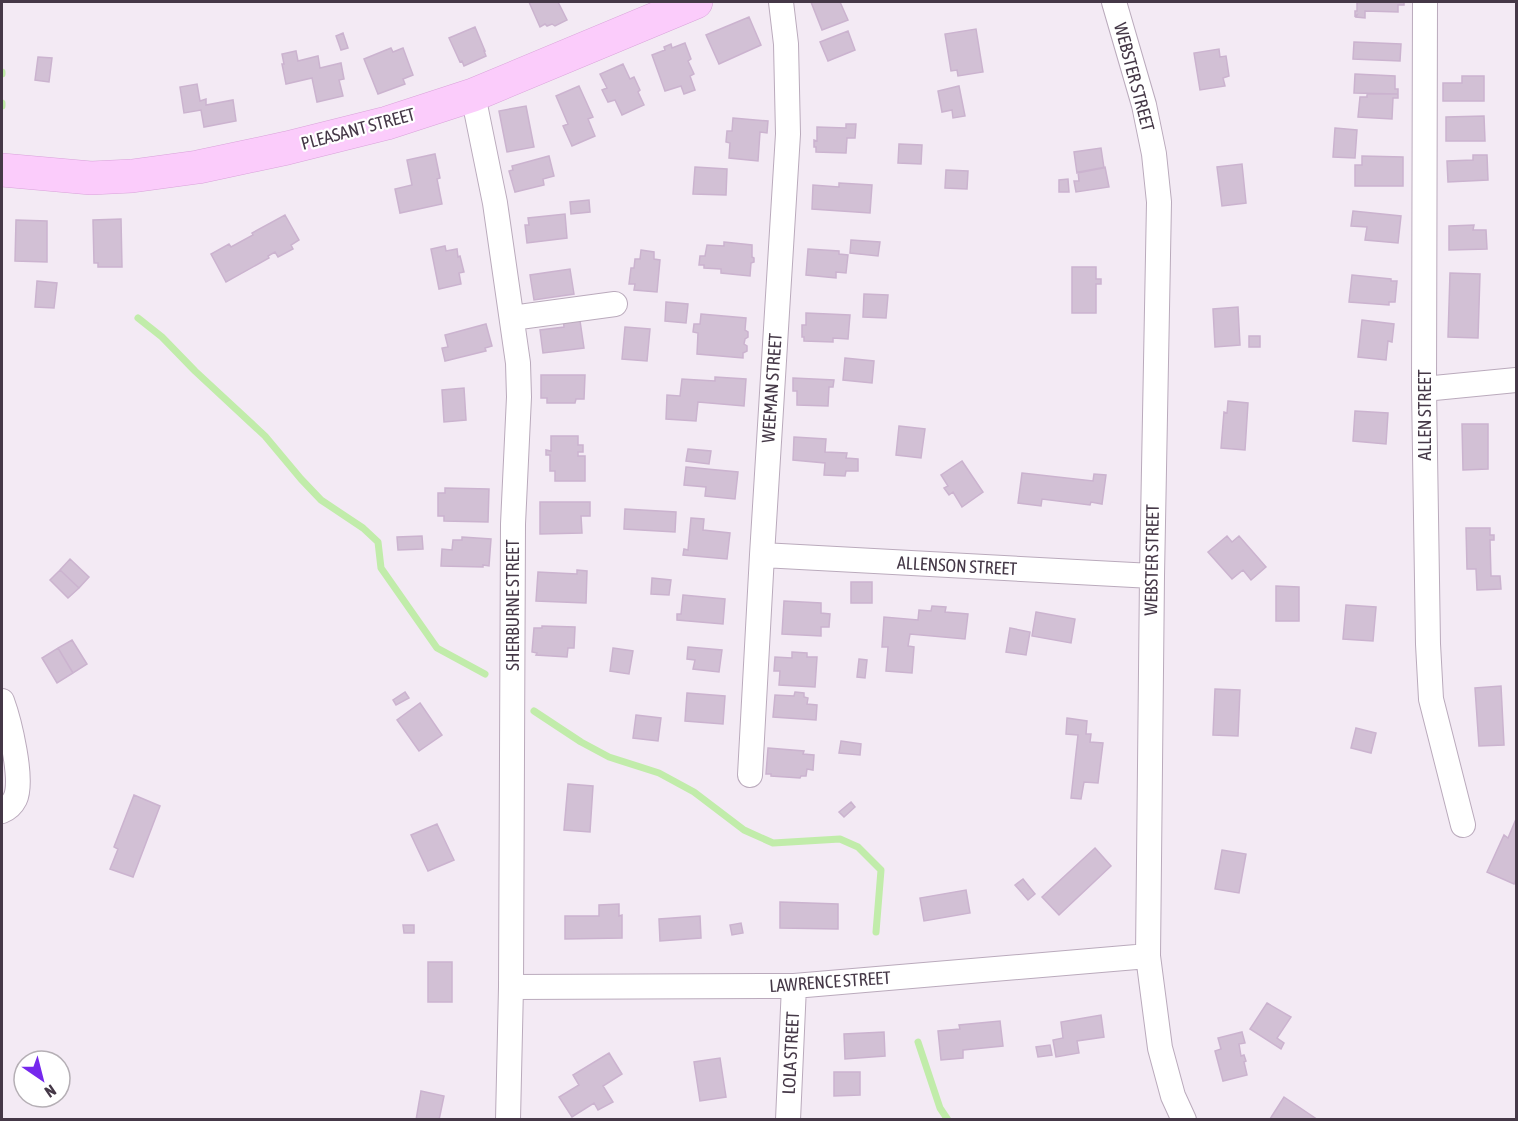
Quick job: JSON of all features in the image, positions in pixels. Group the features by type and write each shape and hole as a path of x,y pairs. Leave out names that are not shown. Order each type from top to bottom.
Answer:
{"main road":[{"name":"PLEASANT STREET","path":"2,170 91,178 132,176 202,166 287,148 387,123 473,95 696,2"}],"street":[{"name":"WEEMAN STREET","path":"750,775 788,134 786,44 781,2"},
{"name":"WEBSTER STREET","path":"1114,2 1144,105 1154,154 1159,202 1148,956 1160,1048 1173,1096 1185,1119"},
{"name":"ALLEN STREET","path":"1425,2 1424,389 1431,699 1463,825"},
{"name":"SHERBURNE STREET","path":"473,95 490,176 518,363 519,398 514,481 512,987 508,1119"},
{"path":"512,318 615,304"},
{"path":"1424,389 1516,380"},
{"name":"ALLENSON STREET","path":"762,555 1152,576"},
{"path":"2,701 16,763 18,785 14,802 2,812"},
{"name":"LAWRENCE STREET","path":"512,987 794,986 1148,956"},
{"name":"LOLA STREET","path":"788,1119 794,986"}],"building":[{"path":"529,2 558,2 567,20 555,26 545,24 540,27"},
{"path":"811,2 840,2 848,20 822,30"},
{"path":"1357,2 1404,2 1404,5 1398,5 1398,12 1365,11 1365,18 1355,16"},
{"path":"749,17 761,45 719,64 706,35"},
{"path":"475,27 486,56 464,66 449,38"},
{"path":"976,29 983,72 958,76 957,70 951,71 945,34"},
{"path":"848,31 855,50 828,61 820,42"},
{"path":"343,33 348,48 341,50 336,36"},
{"path":"1354,42 1401,44 1400,61 1353,59"},
{"path":"685,43 691,59 688,61 694,74 690,76 695,90 684,94 681,86 665,91 652,55 665,50 664,47 671,44 672,48"},
{"path":"391,48 393,52 403,48 413,75 403,79 405,84 378,94 364,59"},
{"path":"1219,49 1220,57 1226,56 1229,76 1223,78 1225,86 1200,90 1194,53"},
{"path":"296,51 298,61 318,56 320,68 341,63 344,79 339,80 343,96 317,102 312,78 286,84 282,54"},
{"path":"38,57 52,58 49,82 35,80"},
{"path":"623,64 630,79 634,77 644,105 622,115 615,100 608,102 602,90 607,88 600,74"},
{"path":"1355,74 1395,76 1395,89 1398,89 1398,94 1354,93"},
{"path":"1462,76 1484,76 1484,101 1443,101 1443,83 1462,83"},
{"path":"197,84 200,101 206,99 206,105 233,100 236,121 204,127 201,110 184,113 180,87"},
{"path":"579,86 593,117 588,119 595,136 572,146 563,126 568,124 556,96"},
{"path":"959,86 965,116 953,118 952,110 942,112 938,91"},
{"path":"1367,94 1398,94 1398,98 1393,98 1392,119 1358,117 1360,97 1367,97"},
{"path":"526,106 534,147 507,152 499,111"},
{"path":"1484,116 1485,141 1446,141 1446,117"},
{"path":"733,118 768,121 767,133 760,132 758,161 729,158 730,143 726,142 727,131 732,131"},
{"path":"846,124 856,124 855,138 847,138 846,153 816,152 814,140 817,141 817,127 846,128"},
{"path":"1335,128 1357,130 1355,158 1333,157"},
{"path":"899,144 922,145 921,164 898,163"},
{"path":"1101,148 1104,168 1077,173 1074,152"},
{"path":"435,154 442,204 400,213 395,189 412,185 407,160"},
{"path":"1473,155 1487,155 1488,180 1448,182 1447,161 1473,160"},
{"path":"549,156 554,176 543,179 544,185 515,192 509,171 513,170 512,166"},
{"path":"1362,156 1403,157 1403,186 1355,186 1355,165 1362,165"},
{"path":"1242,164 1246,203 1222,206 1217,167"},
{"path":"695,167 727,169 726,195 693,194"},
{"path":"1105,167 1109,187 1076,192 1074,181 1079,181 1078,172"},
{"path":"946,170 968,171 967,189 945,188"},
{"path":"1068,179 1069,192 1059,192 1059,180"},
{"path":"839,183 872,185 870,213 812,209 813,185 839,187"},
{"path":"589,200 590,212 571,214 570,202"},
{"path":"1353,211 1401,216 1398,243 1365,240 1367,227 1351,226"},
{"path":"565,214 567,238 527,243 525,225 529,225 528,218"},
{"path":"285,215 299,240 291,245 293,249 278,257 275,252 268,256 269,258 226,282 211,254 229,244 231,247"},
{"path":"121,219 122,267 98,267 98,263 94,263 93,220"},
{"path":"16,220 47,221 47,262 15,261"},
{"path":"1474,225 1473,230 1486,230 1487,249 1449,250 1449,226"},
{"path":"851,240 880,242 878,256 850,253"},
{"path":"724,242 752,245 754,262 751,263 750,276 721,273 721,269 704,268 704,265 699,265 700,256 705,256 707,245 724,246"},
{"path":"445,246 446,251 457,249 464,272 459,273 461,284 439,289 431,249"},
{"path":"808,249 839,251 839,254 848,255 846,273 836,272 836,278 806,275"},
{"path":"641,250 654,252 654,259 660,260 657,292 634,290 635,284 629,284 631,268 634,268 635,259 640,259"},
{"path":"1072,267 1096,267 1096,279 1101,279 1101,284 1096,284 1096,313 1072,313"},
{"path":"570,269 574,294 534,300 530,275"},
{"path":"1450,273 1480,274 1478,338 1448,337"},
{"path":"1352,275 1397,281 1395,302 1389,302 1389,305 1349,302"},
{"path":"37,281 57,283 54,308 35,307"},
{"path":"864,294 888,295 886,318 863,317"},
{"path":"666,302 688,304 686,323 665,321"},
{"path":"1238,307 1240,345 1215,347 1213,309"},
{"path":"806,313 850,315 848,339 833,338 833,342 804,341 802,325 806,325"},
{"path":"579,314 584,348 543,353 540,330 564,327 563,316"},
{"path":"701,314 746,318 745,330 748,332 748,337 744,344 747,346 747,351 743,353 743,358 697,354 698,333 693,332 694,324 700,324"},
{"path":"1362,320 1394,324 1392,342 1388,341 1386,360 1358,357"},
{"path":"486,324 492,346 485,348 486,351 445,361 442,348 448,347 445,335"},
{"path":"625,327 650,329 647,361 622,359"},
{"path":"1249,336 1260,336 1260,347 1249,347"},
{"path":"845,358 874,361 872,383 843,380"},
{"path":"541,375 585,375 584,399 576,399 575,403 547,403 547,398 541,398"},
{"path":"715,377 746,379 744,406 698,402 696,421 666,419 667,395 680,396 682,379 715,381"},
{"path":"793,378 834,380 833,387 829,387 828,406 797,405 797,391 793,391"},
{"path":"464,388 466,420 444,422 442,390"},
{"path":"1228,401 1248,403 1245,450 1221,448 1224,412 1227,413"},
{"path":"1355,411 1388,413 1386,444 1353,441"},
{"path":"1462,424 1488,424 1488,469 1463,470"},
{"path":"899,426 925,429 921,458 896,455"},
{"path":"551,436 578,436 578,445 583,445 583,452 578,452 578,456 585,456 585,481 555,481 555,471 550,471 550,455 546,455 546,450 551,451"},
{"path":"794,437 826,439 825,452 847,453 846,458 858,459 858,471 846,471 845,476 824,475 825,463 793,460"},
{"path":"688,449 711,451 709,464 686,461"},
{"path":"962,461 983,492 962,507 953,492 949,495 944,488 948,486 941,475"},
{"path":"686,467 738,472 735,499 705,496 706,487 684,485"},
{"path":"1022,473 1093,481 1094,474 1106,475 1102,504 1091,502 1090,505 1042,499 1041,506 1018,503"},
{"path":"445,488 489,489 488,522 444,521 444,516 438,516 438,493 445,493"},
{"path":"540,502 590,502 590,516 581,516 582,533 540,534"},
{"path":"625,509 676,512 675,532 624,529"},
{"path":"691,518 704,519 703,530 730,533 727,559 683,555 684,549 688,550"},
{"path":"1466,528 1490,528 1490,535 1494,535 1494,540 1490,540 1491,576 1500,576 1501,589 1477,590 1476,569 1467,569"},
{"path":"422,536 423,549 398,550 397,537"},
{"path":"1227,536 1232,542 1239,536 1266,567 1251,580 1243,570 1232,579 1208,552"},
{"path":"462,537 491,539 489,566 441,566 442,549 452,550 453,540 462,540"},
{"path":"70,559 89,577 79,588 60,570"},
{"path":"60,570 79,588 68,598 50,580"},
{"path":"577,570 587,571 586,603 536,601 538,572 577,574"},
{"path":"652,578 671,580 669,595 651,594"},
{"path":"851,582 872,582 872,603 851,603"},
{"path":"1276,586 1299,587 1299,621 1276,621"},
{"path":"683,595 725,599 723,624 677,620 677,614 681,614"},
{"path":"784,601 821,603 821,613 830,614 829,627 821,627 821,636 782,634"},
{"path":"1346,605 1376,607 1373,641 1343,639"},
{"path":"932,606 946,607 945,612 968,614 965,639 910,634 908,646 914,647 912,673 886,671 888,647 882,647 884,617 918,620 919,610 931,611"},
{"path":"1036,612 1075,619 1071,643 1032,636"},
{"path":"542,626 575,627 574,648 568,648 567,657 536,655 537,653 532,652 534,628 542,628"},
{"path":"1010,628 1030,632 1026,655 1006,652"},
{"path":"72,640 87,664 73,673 58,648"},
{"path":"688,647 722,650 719,672 693,669 695,660 687,659"},
{"path":"58,648 73,673 57,683 42,658"},
{"path":"613,648 633,651 629,674 610,671"},
{"path":"792,652 807,653 807,657 817,657 815,687 779,685 780,671 774,671 775,657 792,658"},
{"path":"859,659 867,660 865,678 857,677"},
{"path":"1501,686 1504,745 1479,746 1475,688"},
{"path":"1215,689 1240,690 1238,736 1213,735"},
{"path":"405,692 409,698 396,705 393,700"},
{"path":"795,692 804,693 804,697 808,698 807,704 817,705 816,720 773,717 775,695 794,696"},
{"path":"687,693 725,696 723,724 685,721"},
{"path":"420,703 442,735 419,751 397,720"},
{"path":"636,715 661,718 658,741 633,738"},
{"path":"1067,718 1087,721 1086,734 1091,734 1090,742 1103,743 1098,783 1084,782 1081,799 1071,798 1078,735 1066,734"},
{"path":"1356,728 1376,733 1371,753 1351,748"},
{"path":"841,741 861,744 860,755 839,753"},
{"path":"768,748 804,751 803,754 814,755 813,770 807,769 806,776 800,778 766,774"},
{"path":"568,784 593,786 590,832 564,830"},
{"path":"134,795 160,806 133,877 110,869 118,849 114,847"},
{"path":"851,802 855,807 844,817 839,812"},
{"path":"1516,819 1516,879 1514,884 1487,872 1504,835 1508,838"},
{"path":"437,824 454,860 428,871 411,835"},
{"path":"1095,848 1111,866 1059,915 1042,897"},
{"path":"1222,850 1246,854 1239,893 1215,889"},
{"path":"1023,879 1035,894 1028,900 1015,885"},
{"path":"966,890 970,913 924,921 920,898"},
{"path":"780,902 838,904 838,929 780,928"},
{"path":"619,904 619,916 622,915 622,938 565,939 565,916 599,916 599,905"},
{"path":"700,916 701,938 660,941 659,919"},
{"path":"741,923 743,933 732,935 730,925"},
{"path":"403,925 414,925 414,933 404,933"},
{"path":"428,962 452,962 452,1002 428,1002"},
{"path":"1267,1003 1291,1017 1277,1038 1284,1043 1281,1049 1250,1029"},
{"path":"1101,1015 1104,1037 1077,1041 1079,1053 1056,1057 1053,1040 1063,1038 1061,1022"},
{"path":"1000,1021 1003,1046 963,1050 963,1058 941,1060 938,1031 960,1029 959,1025"},
{"path":"884,1032 885,1056 845,1059 844,1034"},
{"path":"1242,1032 1245,1043 1239,1044 1241,1056 1244,1055 1246,1061 1244,1062 1247,1075 1223,1081 1215,1051 1221,1049 1218,1038"},
{"path":"1050,1045 1052,1055 1038,1057 1036,1047"},
{"path":"609,1053 622,1074 603,1086 613,1102 598,1110 594,1103 572,1117 559,1097 579,1085 573,1075"},
{"path":"720,1058 726,1097 700,1101 694,1062"},
{"path":"834,1072 860,1072 860,1095 834,1096"},
{"path":"421,1091 444,1096 439,1120 416,1120"},
{"path":"1284,1097 1318,1120 1270,1119"}],"waterway":[{"path":"138,318 162,337 265,436 321,500 363,528 378,542 381,568 437,648 485,674"},
{"path":"534,711 581,742 609,757 659,773 694,792 744,830 773,843 840,839 858,847 881,870 876,932"},
{"path":"918,1042 940,1108 948,1120"}]}
